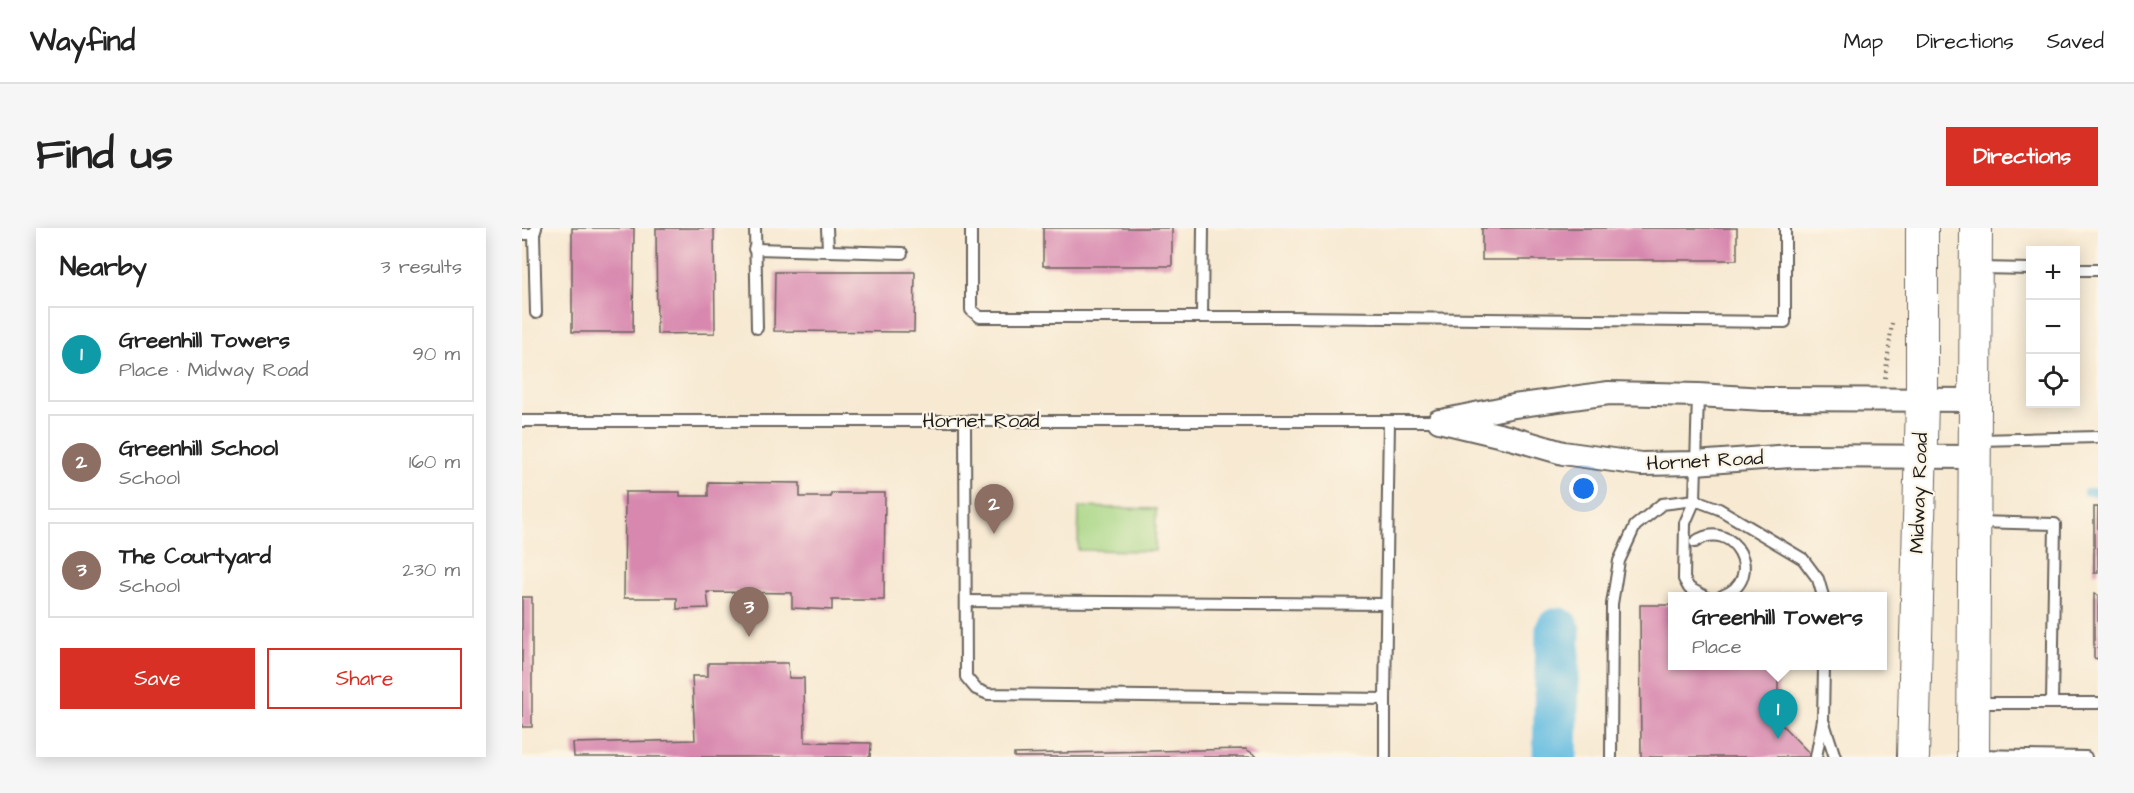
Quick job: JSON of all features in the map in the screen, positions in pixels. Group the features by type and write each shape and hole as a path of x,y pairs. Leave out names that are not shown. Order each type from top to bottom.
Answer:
{"main road":[{"name":"Midway Road","path":"1913,757 1922,401 1922,228"},
{"path":"1973,756 1976,228"}],"street":[{"name":"Hornet Road","path":"1439,422 1514,406 1609,393 1764,399 1976,400"},
{"name":"Hornet Road","path":"1439,422 1511,438 1563,453 1641,464 1695,463 1791,456 1920,457 1975,449"}],"lane":[{"path":"755,228 757,328"},
{"path":"827,228 828,249"},
{"path":"971,228 971,310 980,317 1785,322 1785,228"},
{"path":"1202,317 1203,228"},
{"path":"522,234 535,231 537,313"},
{"path":"754,249 828,249 902,253"},
{"path":"1975,268 2026,269"},
{"path":"2080,270 2098,270"},
{"path":"1696,592 1689,588 1684,579 1684,523 1695,500 1698,395"},
{"name":"Hornet Road","path":"522,421 1439,422"},
{"path":"965,421 966,677 976,689 988,694 1385,699"},
{"path":"1385,757 1389,421"},
{"path":"1975,449 2098,437"},
{"path":"1611,757 1612,604 1619,561 1635,526 1662,504 1695,500 1719,509 1803,559 1818,579 1822,592"},
{"path":"1975,522 2055,524 2052,703"},
{"path":"1695,542 1709,536 1720,536 1730,540 1738,547 1745,568 1743,578 1737,587 1730,592"},
{"path":"966,601 1386,604"},
{"path":"1816,757 1823,720 1824,670"},
{"path":"1973,703 2098,703"},
{"path":"1823,720 1834,757"},
{"path":"1973,756 2086,757"}],"path":[{"path":"1885,381 1893,317"}],"green space":[{"path":"1079,507 1156,509 1155,551 1078,550"}],"building":[{"path":"572,228 634,228 633,332 572,332"},
{"path":"656,228 714,228 715,333 657,334"},
{"path":"1043,228 1172,228 1172,266 1043,266"},
{"path":"1482,228 1737,228 1737,260 1482,260"},
{"path":"775,272 915,272 914,332 774,331"},
{"path":"708,482 800,483 800,497 831,497 831,493 885,493 884,600 832,600 832,610 792,608 792,593 707,592 709,608 677,609 677,598 624,598 625,492 680,492 680,496 708,496"},
{"path":"2094,507 2098,507 2098,573 2094,573"},
{"path":"2094,594 2098,595 2098,659 2094,658"},
{"path":"522,597 532,597 532,727 522,727"},
{"path":"1640,605 1668,605 1668,670 1778,670 1778,721 1813,757 1641,757"},
{"path":"708,663 788,663 789,678 804,678 805,742 871,743 870,757 574,757 573,743 695,740 692,676 708,676"},
{"path":"1246,749 1258,757 1014,757 1014,754"}],"waterway":[{"path":"2087,492 2098,492"},
{"path":"1555,757 1558,630"}],"place":[{"name":"Greenhill School","path":"994,534"},
{"name":"The Courtyard","path":"749,637"},
{"name":"Greenhill Towers","path":"1778,739"}]}
